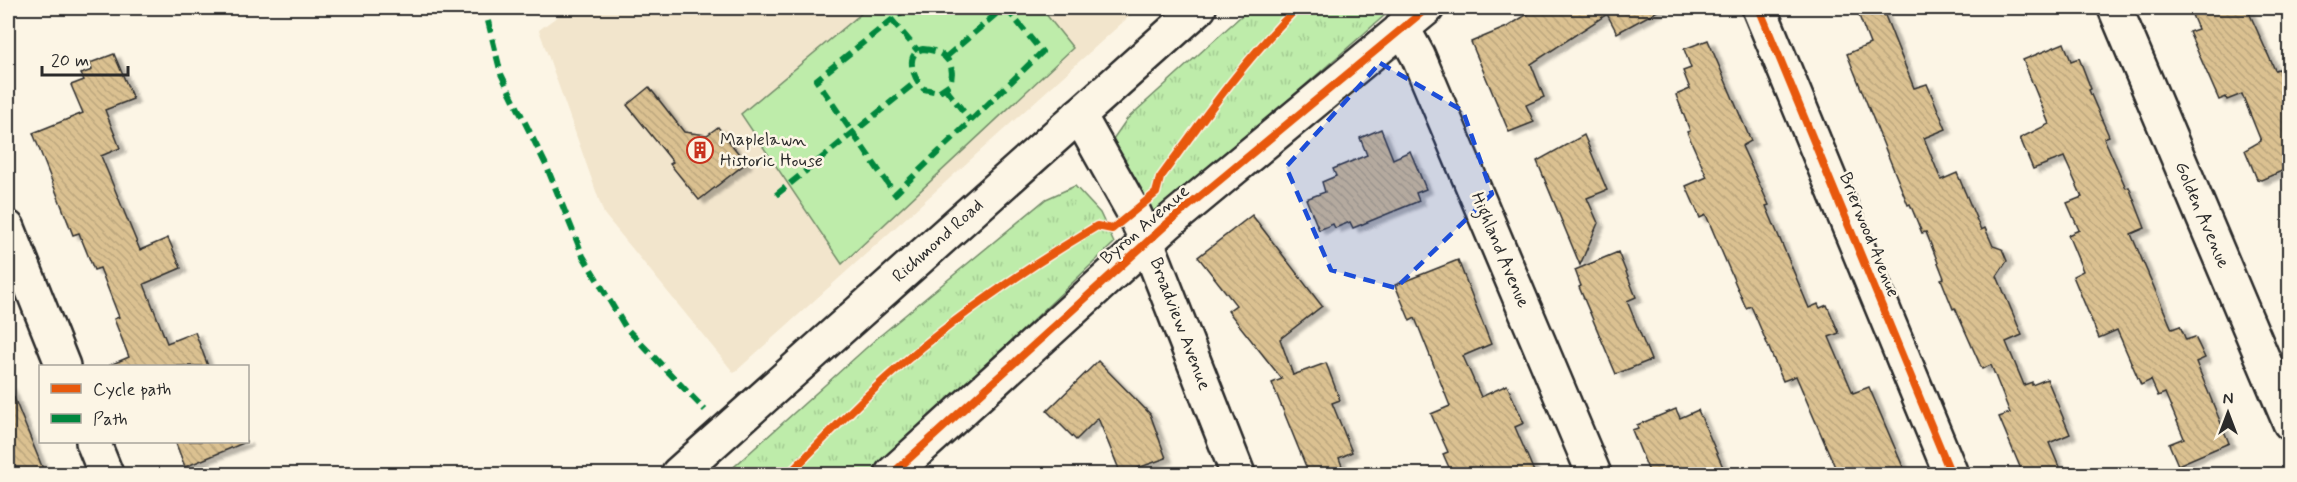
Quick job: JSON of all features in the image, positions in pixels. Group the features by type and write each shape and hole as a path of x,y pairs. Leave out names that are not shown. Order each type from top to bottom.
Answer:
{"street":[{"name":"Richmond Road","path":"678,474 1199,8"},
{"name":"Brierwood Avenue","path":"1759,8 1952,474"},
{"name":"Golden Avenue","path":"2115,8 2289,423"},
{"name":"Byron Avenue","path":"892,474 1147,242 1415,17"},
{"name":"Highland Avenue","path":"1415,17 1418,56 1594,474"},
{"name":"Broadview Avenue","path":"1079,115 1134,213 1147,242 1238,474"},
{"path":"8,228 63,365"},
{"path":"94,443 106,474"}],"highlighted area":[{"path":"1380,63 1463,111 1492,194 1396,288 1331,270 1286,167"}],"shaded area":[{"path":"569,8 1129,8 1133,13 734,373 604,214 539,30"}],"green space":[{"path":"868,8 1041,8 1073,48 842,264 741,114"},
{"path":"1250,8 1393,8 1154,218 1137,181 1113,139 1127,119"},
{"path":"1075,186 1100,213 1114,243 872,474 726,474 876,339 1046,199"}],"building":[{"path":"1537,8 1663,8 1617,33 1607,14 1531,64 1544,97 1526,105 1534,122 1509,132 1471,42 1507,27"},
{"path":"1856,8 1882,8 1914,88 1927,84 1946,129 1924,138 1941,180 1957,173 1981,230 1985,228 1993,246 2002,249 2007,261 1997,276 2022,335 2006,342 2024,385 2032,382 2032,385 2047,379 2070,434 2049,443 2062,474 2023,474 1999,417 2010,413 1991,365 1982,369 1955,308 1953,309 1926,232 1922,233 1910,204 1908,205 1847,54 1870,44"},
{"path":"2210,8 2247,8 2275,70 2279,69 2284,81 2289,79 2289,168 2261,180 2257,179 2245,150 2261,141 2242,94 2227,100 2226,97 2219,100 2189,32 2198,29 2192,15"},
{"path":"1708,40 1751,141 1742,146 1769,205 1766,206 1809,308 1818,304 1820,308 1827,305 1839,333 1829,337 1853,393 1869,387 1906,474 1838,474 1796,376 1783,381 1751,306 1746,308 1706,215 1700,218 1686,186 1707,177 1687,132 1690,131 1676,95 1690,89 1683,71 1691,68 1684,49"},
{"path":"2064,43 2071,61 2079,58 2091,89 2089,90 2109,136 2104,138 2126,188 2129,187 2145,228 2131,234 2172,329 2180,326 2186,340 2195,337 2205,358 2196,362 2229,443 2178,465 2169,444 2184,438 2165,393 2158,396 2151,380 2141,385 2117,330 2099,338 2073,276 2083,271 2068,235 2079,230 2067,203 2082,197 2064,157 2033,169 2020,138 2049,124 2023,60"},
{"path":"114,54 133,99 105,110 120,148 101,156 140,250 168,238 181,268 144,284 167,343 195,332 208,365 110,365 129,357 114,319 119,317 100,268 94,270 79,233 73,235 33,133 83,113 71,85 84,80 81,74 92,70 90,63"},
{"name":"Maplelawn Historic House","path":"649,87 684,132 707,135 718,127 746,163 699,200 670,164 673,162 627,105"},
{"path":"1381,129 1393,159 1410,151 1426,189 1416,193 1419,201 1353,228 1350,222 1335,228 1333,224 1319,230 1306,199 1325,192 1322,182 1336,176 1333,169 1367,155 1360,138"},
{"path":"1584,135 1607,190 1587,198 1598,223 1580,265 1537,161"},
{"path":"1252,215 1322,306 1280,339 1293,375 1326,363 1340,400 1332,403 1352,452 1339,458 1345,474 1309,474 1272,383 1282,379 1228,311 1236,305 1198,257"},
{"path":"1618,252 1636,297 1627,301 1651,360 1616,374 1579,287 1581,286 1575,270"},
{"path":"1458,260 1491,344 1463,356 1481,397 1507,385 1524,423 1515,427 1535,474 1452,474 1443,454 1448,452 1431,414 1450,406 1415,318 1410,321 1395,285"},
{"path":"1098,361 1150,414 1166,458 1121,474 1098,418 1076,440 1047,411"},
{"path":"9,385 45,474 8,474"},
{"path":"1676,409 1680,418 1698,410 1726,474 1650,474 1632,430 1638,428 1637,425"},
{"path":"176,443 244,443 185,467"}],"marked path":[{"path":"907,8 816,80 895,194 1042,52 1006,8"},
{"path":"946,57 1003,8"},
{"path":"891,19 918,51"},
{"path":"488,21 501,74 546,165 583,256 626,328 705,410"},
{"path":"923,49 943,55 950,64 952,70 950,84 938,92 924,89 914,74 913,56 923,49"},
{"path":"776,195 917,81"},
{"path":"945,88 971,121"}],"cycle path":[{"path":"789,474 866,397 941,332 1017,276 1097,226 1112,229 1156,193 1160,178 1209,112 1242,69 1297,8"},
{"path":"892,474 1168,223 1427,8"},
{"path":"1759,8 1951,474"}],"place":[{"name":"Maplelawn Historic House","path":"700,150"}]}
